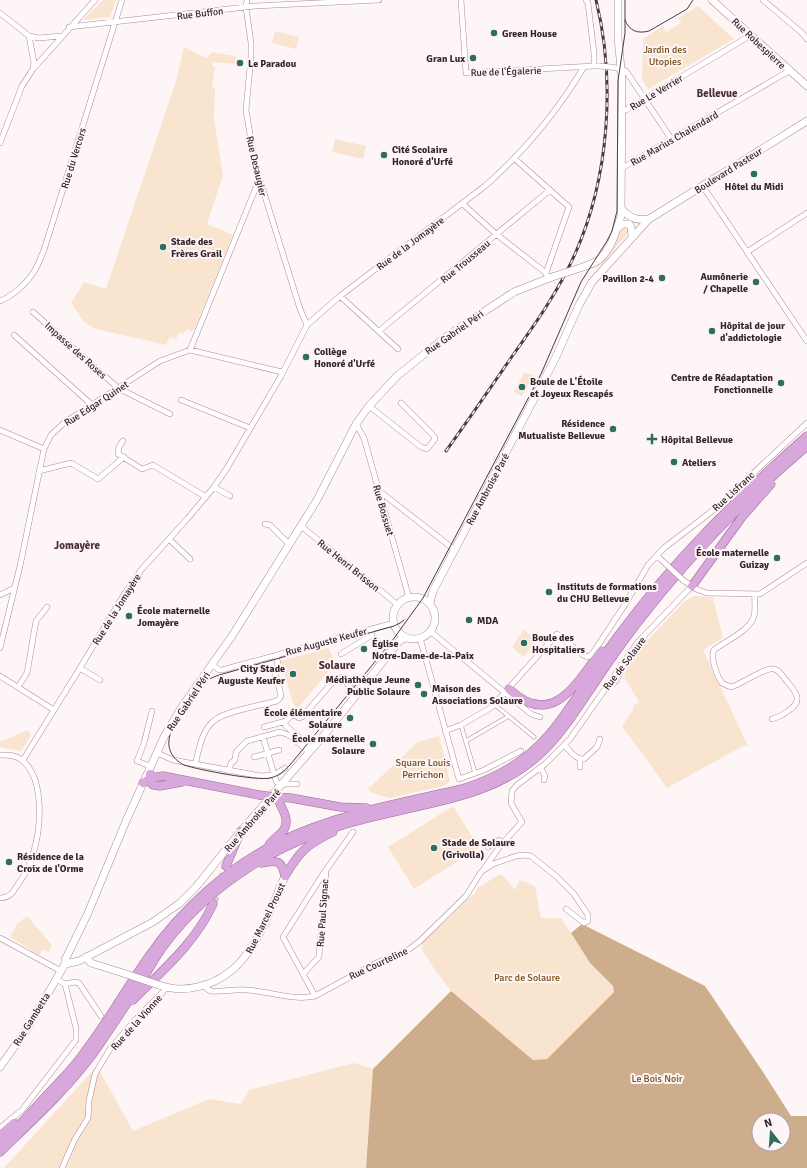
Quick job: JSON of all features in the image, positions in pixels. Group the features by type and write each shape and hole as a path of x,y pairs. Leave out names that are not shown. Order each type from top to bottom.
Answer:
{"highway":[{"path":"0,1145 65,1076 85,1052 105,1025 148,957 177,921 217,883 242,864 267,849 313,827 332,820 478,784 502,773 523,760 554,729 630,620 667,575 718,519 762,476 807,436"},
{"path":"0,1152 67,1086 91,1056 166,943 187,919 221,888 256,863 282,848 303,839 339,825 464,795 491,786 516,773 538,756 561,732 611,658 681,569 725,522 771,477 807,446"},
{"path":"692,586 742,517 774,481 771,477"},
{"path":"507,691 533,705 545,705 556,702 566,696 613,636 630,620"},
{"path":"148,775 163,776 187,782 276,798 291,798 340,807 364,807 373,810"},
{"path":"267,849 273,840 284,830 286,825 285,813 276,798"},
{"path":"285,876 293,862 308,846 316,840 334,832 339,825"},
{"path":"226,866 241,830"},
{"path":"256,863 274,860 278,862 283,869 285,876"},
{"path":"121,1012 184,948 201,926 213,904"},
{"path":"0,1135 65,1076"}],"main road":[{"path":"617,228 621,216 622,168 622,69 618,38 618,0"},
{"name":"Rue Robespierre","path":"712,0 807,86"},
{"name":"Boulevard Pasteur","path":"603,269 649,219 807,121"},
{"path":"621,208 627,215 635,219 649,219"},
{"path":"617,228 623,224 629,224 631,227 632,236"},
{"name":"Rue Gabriel Péri","path":"148,775 155,756 177,714 213,665 301,526 317,500 356,424 369,406 397,376 447,336 514,292 549,276 592,264 601,257 609,247 617,228"},
{"name":"Rue Ambroise Paré","path":"430,603 432,593 555,359 584,294 603,269"},
{"path":"409,598 421,598 430,603 436,616 435,624 431,632 420,638 407,638 397,631 393,625 393,613 398,605 409,598"},
{"name":"Rue Ambroise Paré","path":"65,964 79,961 153,922 180,903 196,887 241,830 281,786 400,640 407,638"},
{"path":"61,971 148,775"},
{"name":"Rue Marcel Proust","path":"204,985 224,976 240,964 246,956 258,937 285,876"},
{"name":"Rue Courteline","path":"86,957 91,963 162,986 183,989 204,985"},
{"name":"Rue Gambetta","path":"0,1067 29,1026 61,971"}],"street":[{"path":"0,143 22,86 32,69 95,0"},
{"name":"Rue du Vercors","path":"0,301 6,299 22,286 35,270 44,250 122,0"},
{"name":"Rue Desaugier","path":"247,0 246,7 252,56 246,110 255,164 300,309 308,325"},
{"name":"Rue Buffon","path":"69,27 246,7 379,0"},
{"name":"Rue de l'Égalerie","path":"461,0 466,73 596,66 622,69"},
{"path":"586,0 588,3 596,66"},
{"path":"763,0 801,32 807,39"},
{"path":"0,13 29,36 39,38 62,36"},
{"name":"Rue Le Verrier","path":"622,111 751,35"},
{"path":"29,36 34,63 32,69"},
{"name":"Rue de la Jomayère","path":"23,760 123,596 141,570 206,497 228,468 308,325 340,296 485,186 514,159 557,110 584,67"},
{"path":"622,69 626,71 672,140"},
{"name":"Rue Marius Chalendard","path":"622,168 789,70"},
{"path":"462,203 496,234 549,276 569,207 514,159"},
{"path":"259,180 190,350 282,372"},
{"path":"702,185 807,341"},
{"name":"Rue Trousseau","path":"379,331 550,190"},
{"path":"747,252 807,213"},
{"path":"340,296 398,349"},
{"name":"Impasse des Roses","path":"33,312 118,388 170,414"},
{"path":"14,335 92,405"},
{"name":"Rue Edgar Quinet","path":"0,648 1,634 14,588 44,449 51,435 65,422 160,361 190,350"},
{"path":"181,400 250,428"},
{"path":"369,406 399,428 414,442 421,447 427,448 435,439 434,436 400,403"},
{"name":"Rue Lisfranc","path":"507,691 557,634 583,656 588,657 593,653 626,603 648,565 664,548 716,508 807,423"},
{"name":"Rue Bossuet","path":"356,424 364,438 409,598"},
{"path":"0,430 44,449"},
{"path":"123,441 119,447 118,454 142,468 153,465 206,497"},
{"path":"39,471 71,463 98,479 124,457"},
{"path":"214,487 230,496"},
{"path":"378,490 455,550"},
{"path":"266,524 289,544"},
{"name":"Rue Henri Brisson","path":"301,526 398,605"},
{"path":"169,539 190,560"},
{"path":"657,556 683,580 708,593 760,594 807,563"},
{"name":"Rue de Solaure","path":"481,872 503,843 522,822 511,802 512,791 516,785 541,768 564,745 589,713 638,642 692,586"},
{"path":"0,595 14,588"},
{"path":"755,594 754,616 751,621 740,633 714,650 712,658 721,682 726,686 731,687 765,670 774,669 779,671 797,694 798,701 795,707 779,717 772,719"},
{"path":"18,687 27,673 36,620 47,607"},
{"name":"Rue Auguste Keufer","path":"213,665 219,670 222,670 370,629 390,624 393,625"},
{"path":"341,654 372,636 370,629"},
{"path":"431,632 507,691 531,714 540,717"},
{"path":"420,638 459,779 521,751"},
{"path":"196,761 201,740 214,720 227,714 280,698 281,695 275,672 278,664 276,655"},
{"path":"618,679 622,670 621,665"},
{"path":"80,668 100,680"},
{"path":"0,676 54,710"},
{"path":"264,727 284,722 295,714 299,718 304,716 337,677 341,677 349,688 357,694"},
{"path":"445,731 461,725 495,705 507,691"},
{"path":"495,705 535,738"},
{"path":"148,775 137,761 144,743 152,711"},
{"path":"466,741 508,716"},
{"path":"284,722 286,726 311,750"},
{"path":"461,725 475,773"},
{"path":"229,771 230,763 235,760 236,752 247,741 263,736 280,732 288,735 311,750"},
{"path":"263,736 276,781 281,786 288,783 297,784 293,778 292,772"},
{"path":"564,745 577,757 584,759 596,751 600,742"},
{"path":"254,757 279,750"},
{"path":"0,754 23,760 33,773 38,791 39,822 33,854 28,868 11,894 5,898 0,897"},
{"path":"155,756 261,776 274,775 284,768"},
{"path":"577,757 580,767"},
{"path":"541,768 544,778"},
{"name":"Rue Paul Signac","path":"315,996 283,937 326,870 353,832"},
{"path":"488,847 499,840 503,843"},
{"name":"Rue Courteline","path":"204,985 211,991 247,990 290,997 308,998 315,996 376,963 408,950 420,941 466,896 481,872 503,859 516,856 531,856 557,877 574,894 588,915 588,920 584,923 566,909"},
{"name":"Rue Paul Signac","path":"303,974 319,957 326,870"},
{"path":"0,938 61,971"},
{"path":"56,979 65,984 75,982 78,983 102,1016"},
{"path":"0,1128 22,1110 76,1040 76,1028 65,984"},
{"name":"Rue de la Vionne","path":"62,1168 75,1139 88,1118 89,1101 95,1074 110,1049 162,986"}],"green space":[{"path":"103,0 116,0 110,17 83,20"},
{"name":"Jardin des Utopies","path":"698,6 734,39 648,89 642,80 643,39 663,26 666,32 682,22 678,18"},
{"path":"275,31 299,37 296,49 272,43"},
{"path":"184,47 206,58 214,51 215,53 236,56 235,64 213,62 212,66 215,66 212,87 215,88 214,119 223,175 207,224 233,235 194,330 192,331 187,329 182,334 179,333 176,339 170,337 166,345 96,329 84,322 71,303 84,282 106,289 176,81"},
{"path":"335,139 366,146 363,159 332,152"},
{"path":"622,227 626,227 629,232 602,265 596,266"},
{"name":"Boule de L'Étoile et Joyeux Rescapés","path":"524,373 534,375 522,396 514,392"},
{"path":"694,596 713,597 723,638 703,650 748,746 743,746 667,788 622,726 634,708 633,706 639,702 624,677 628,661 684,602"},
{"name":"Boule des Hospitaliers","path":"524,629 536,640 524,657 512,647"},
{"path":"328,648 336,662 298,708 293,704 281,661"},
{"path":"28,730 31,735 21,751 0,747 0,742"},
{"name":"Square Louis Perrichon","path":"439,736 450,781 447,784 390,798 372,793 368,789 418,742"},
{"name":"Stade de Solaure (Grivolla)","path":"453,806 479,848 414,889 388,847"},
{"name":"Parc de Solaure","path":"499,875 502,875 515,890 520,880 535,886 541,918 561,918 590,963 613,986 614,992 547,1059 533,1060 451,991 422,950 423,942 476,892 477,888"},
{"path":"27,916 52,945 49,952 43,949 39,955 10,937 17,924"},
{"name":"Le Bois Noir","path":"582,924 705,986 788,1112 751,1112 751,1152 791,1152 791,1116 807,1116 807,1168 366,1168 373,1069 451,991 533,1060 547,1059 614,992 613,986 590,963 571,933"},
{"path":"354,1063 373,1069 366,1168 4,1168 97,1066 133,1131 209,1099 241,1104 249,1090"}],"tunnel":[{"path":"213,904 226,866"}],"tram line":[{"path":"170,735 169,744 171,753 176,760 184,765 241,777 263,779 279,775 290,765 392,641 423,598 541,374 581,282 612,231 617,211 618,81 625,33 625,0"},
{"path":"625,20 629,27 634,31 649,31 687,9 693,0"},
{"path":"204,684 209,679 219,675 394,626 404,620"}],"railway":[{"path":"446,451 547,306 569,267 586,225 602,162 606,129 606,63 596,0"}],"place":[{"name":"Green House","path":"494,33"},
{"name":"Gran Lux","path":"473,58"},
{"name":"Le Paradou","path":"240,63"},
{"name":"Cité Scolaire Honoré d'Urfé","path":"384,155"},
{"name":"Hôtel du Midi","path":"754,174"},
{"name":"Stade des Frères Grail","path":"163,247"},
{"name":"Pavillon 2-4","path":"662,278"},
{"name":"Aumônerie / Chapelle","path":"756,282"},
{"name":"Hôpital de jour d'addictologie","path":"712,331"},
{"name":"Collège Honoré d'Urfé","path":"306,357"},
{"name":"Centre de Réadaptation Fonctionnelle","path":"781,383"},
{"name":"Boule de L'Étoile et Joyeux Rescapés","path":"522,387"},
{"name":"Résidence Mutualiste Bellevue","path":"613,429"},
{"name":"Hôpital Bellevue","path":"652,439"},
{"name":"Ateliers","path":"674,462"},
{"name":"École maternelle Guizay","path":"777,558"},
{"name":"Instituts de formations du CHU Bellevue","path":"549,592"},
{"name":"École maternelle Jomayère","path":"129,616"},
{"name":"MDA","path":"469,620"},
{"name":"Boule des Hospitaliers","path":"524,643"},
{"name":"Église Notre-Dame-de-la-Paix","path":"364,649"},
{"name":"City Stade Auguste Keufer","path":"293,674"},
{"name":"Médiathèque Jeune Public Solaure","path":"418,685"},
{"name":"Maison des Associations Solaure","path":"424,694"},
{"name":"École élémentaire Solaure","path":"350,718"},
{"name":"École maternelle Solaure","path":"373,744"},
{"name":"Stade de Solaure (Grivolla)","path":"434,848"},
{"name":"Résidence de la Croix de l'Orme","path":"9,862"}],"district":[{"name":"Bellevue","path":"717,93"},
{"name":"Jomayère","path":"77,545"},
{"name":"Solaure","path":"337,665"}]}
